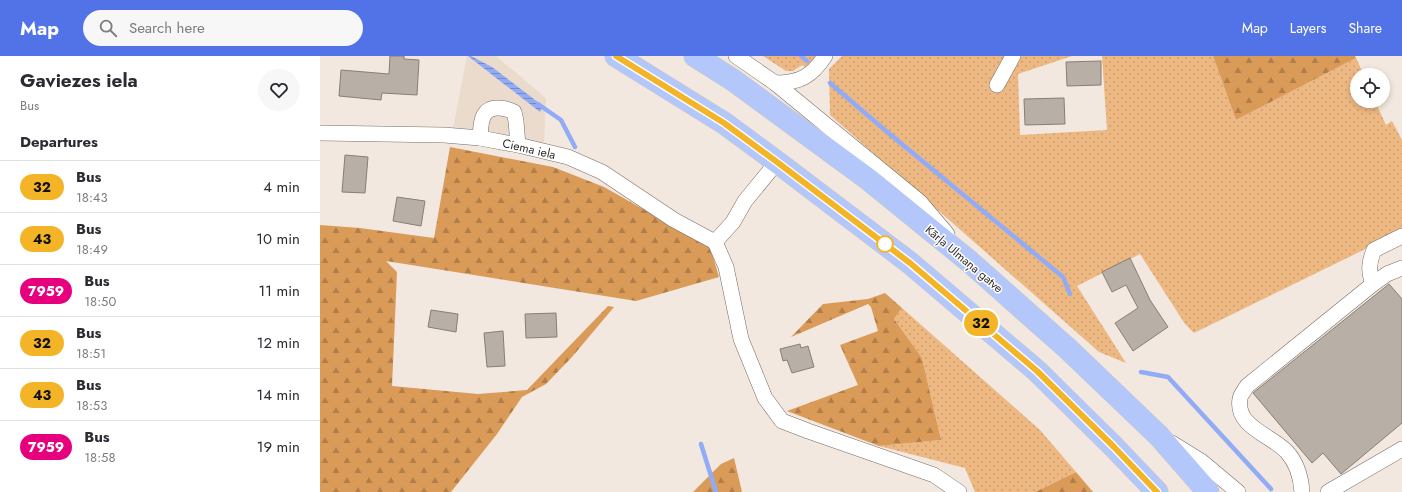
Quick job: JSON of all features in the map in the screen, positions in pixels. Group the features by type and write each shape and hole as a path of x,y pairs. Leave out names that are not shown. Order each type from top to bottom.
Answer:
{"highway":[{"path":"616,56 724,123 910,263 1037,371 1157,492"},
{"name":"Kārļa Ulmaņa gatve","path":"695,56 733,80 868,179 970,262 1067,348 1159,436 1208,492"}],"street":[{"path":"736,56 775,83 920,202 970,262"},
{"path":"775,83 790,83 809,74 818,66 825,56"},
{"path":"997,85 1013,56"},
{"path":"480,138 482,122 488,109 507,108 514,112 518,145"},
{"name":"Ciema iela","path":"320,133 444,134 480,138 518,145 568,158 602,172 674,220 715,242"},
{"path":"777,162 745,201 733,222 715,242 726,267 741,339 765,398 782,421 934,475 959,492"},
{"path":"1373,284 1370,276 1369,261 1374,250 1402,236"},
{"path":"1302,492 1302,482 1296,465 1287,451 1246,422 1240,411 1240,399 1248,386 1373,284 1387,274 1402,268"},
{"path":"1159,436 1201,461 1238,492"},
{"path":"1328,492 1402,449"}],"shaded area":[{"path":"467,56 496,56 546,98 544,143 453,128"},
{"path":"763,56 816,56 806,68 802,65 793,71 786,71"},
{"path":"842,56 1072,56 1018,74 1020,135 1107,130 1102,56 1213,56 1236,120 1356,58 1361,68 1350,68 1350,108 1378,108 1386,125 1392,121 1402,140 1402,231 1194,333 1185,324 1140,254 1077,286 1126,363 1099,352 830,115 829,69"},
{"path":"902,308 1040,430 1076,472 1035,492 975,492 965,468 879,446 941,440 922,358 894,319"}],"green space":[{"path":"1213,56 1355,56 1356,58 1236,120"},
{"path":"450,147 553,167 604,187 710,247 719,277 636,301 386,261 397,272 392,386 478,394 527,390 608,306 614,307 572,357 546,384 522,397 497,434 451,492 320,492 320,225 360,228 434,238"},
{"path":"885,293 902,308 894,319 922,358 941,440 879,446 787,411 858,385 840,345 878,331 871,307 868,304 791,337 823,304 868,299"},
{"path":"734,458 742,492 693,492 721,464"},
{"path":"1076,472 1093,492 1035,492"}],"water":[{"path":"468,56 471,56 492,67 543,106 540,112"}],"building":[{"path":"390,56 404,56 404,59 419,60 417,95 382,93 381,100 339,96 341,70 389,74"},
{"path":"1101,61 1101,85 1067,86 1066,62"},
{"path":"1064,98 1065,124 1025,125 1024,99"},
{"path":"345,155 368,157 365,193 342,192"},
{"path":"397,197 425,201 421,226 393,221"},
{"path":"1130,258 1150,300 1168,327 1133,351 1115,323 1138,308 1126,285 1112,292 1102,272"},
{"path":"1389,284 1402,299 1402,423 1341,474 1323,453 1312,463 1253,393"},
{"path":"431,310 458,314 456,332 428,327"},
{"path":"556,313 557,337 526,338 525,314"},
{"path":"503,331 505,366 487,367 484,333"},
{"path":"800,344 801,348 808,346 814,367 792,373 787,360 783,361 780,349"}],"waterway":[{"path":"801,56 807,61"},
{"path":"830,83 1063,277 1070,294"},
{"path":"538,104 561,120 575,147"},
{"path":"1141,372 1168,377 1271,489"},
{"path":"701,444 716,492"}],"bus line":[{"name":"32","path":"616,56 724,123 910,263 1037,371 1157,492"}]}
